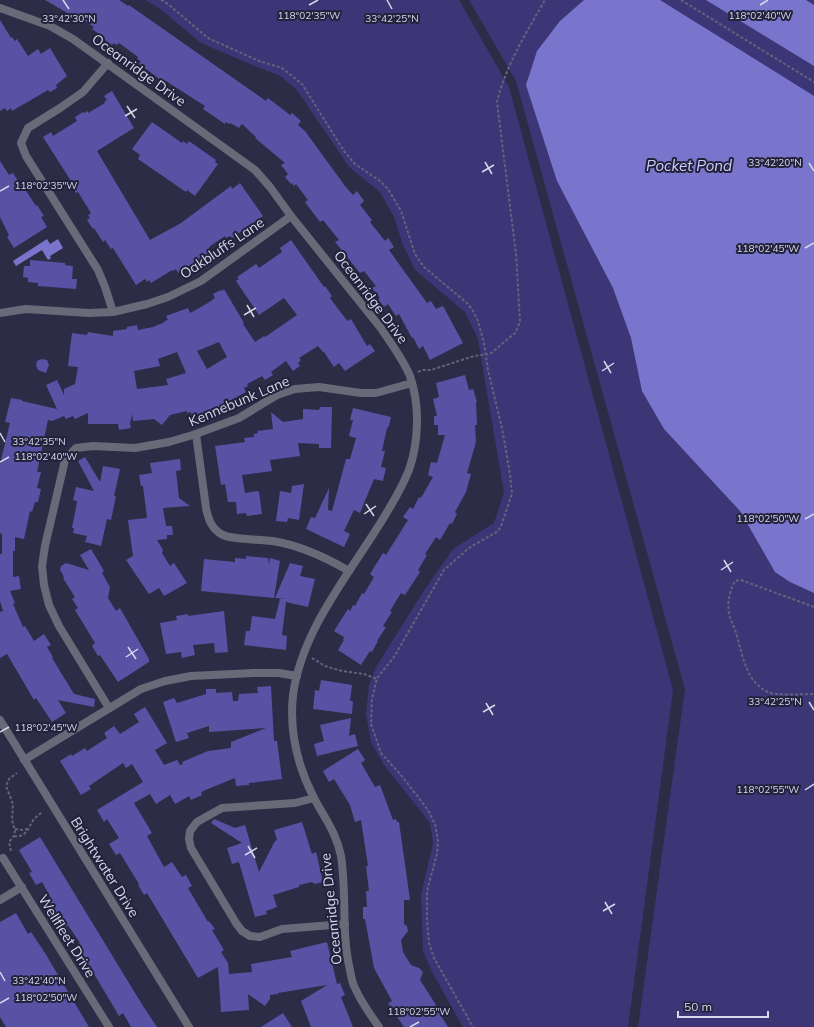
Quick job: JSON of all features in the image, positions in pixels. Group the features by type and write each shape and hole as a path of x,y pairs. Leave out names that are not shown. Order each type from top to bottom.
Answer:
{"street":[{"name":"Oceanridge Drive","path":"0,8 50,26 73,39 255,170 380,327 393,346 410,378 417,411 414,450 409,470 383,519 326,608 310,637 297,676 291,718 294,746 301,770 314,798 335,834 340,853 344,876 343,899 347,956 354,987 379,1027"},
{"path":"108,63 83,92 28,128 21,143 26,156 98,270 105,286 113,312"},
{"name":"Oakbluffs Lane","path":"0,313 26,308 88,313 113,312 147,304 168,297 201,281 291,216"},
{"name":"Kennebunk Lane","path":"108,708 59,626 49,605 44,585 42,566 44,546 65,460 76,448 93,446 135,448 169,442 196,434 239,418 277,395 295,389 319,387 376,394 410,378"},
{"path":"196,434 206,508 208,518 214,529 222,535 274,541 294,546 318,554 349,571"},
{"path":"24,760 141,689 165,681 191,676 267,673 297,676"},
{"name":"Brightwater Drive","path":"0,720 189,1027"},
{"path":"314,798 295,804 222,808 197,822 190,831 189,839 191,848 242,931 250,936 260,937 282,929 293,927 345,924"},
{"name":"Wellfleet Drive","path":"3,858 109,1027"},
{"path":"0,900 22,887"}],"path":[{"path":"410,378 423,370 431,370 474,356 490,354 515,333 518,327 520,321 516,254 497,102 518,47 545,0"},
{"path":"681,0 814,82"},
{"path":"814,607 741,580 735,581 730,590 728,613 736,631 750,678 759,687 770,693 814,694"},
{"path":"304,653 326,666 342,671 364,674 377,679"},
{"path":"11,851 9,842 14,836 15,829 12,820 13,804 6,786 9,779 17,774"},
{"path":"14,836 22,836 29,829 35,818 41,813"},
{"path":"15,829 29,829"}],"shaded area":[{"path":"145,0 459,0 509,87 673,690 628,1027 463,1027 432,972 423,951 421,895 433,843 430,823 384,765 371,742 366,714 369,686 376,667 425,589 453,549 494,523 504,493 478,339 465,312 415,270 403,245 394,217 380,192 349,167 297,90 279,75 201,43 159,8"},
{"path":"469,0 814,0 814,1027 638,1027 685,689 516,81"}],"water":[{"name":"Pocket Pond","path":"584,0 660,0 814,96 814,593 790,582 775,572 740,511 664,429 642,391 631,338 613,288 557,181 526,85 537,51 560,21"},
{"path":"706,0 806,0 814,5 814,66"},
{"path":"47,239 50,244 58,239 63,248 50,256 51,258 48,260 42,250 16,266 13,261"}],"building":[{"path":"45,0 119,0 128,6 129,5 266,101 268,98 290,115 292,113 301,121 298,125 305,131 345,186 353,195 357,191 364,201 360,205 372,220 370,222 385,241 388,238 394,247 389,250 427,303 431,301 436,309 443,306 463,343 430,360 423,346 419,349 399,314 396,316 388,304 384,307 378,299 380,298 372,288 376,286 364,271 360,273 335,242 339,240 323,220 320,222 305,202 308,200 296,184 294,186 285,177 288,174 281,165 285,163 255,138 256,137 242,124 239,128 230,123 229,124 226,122 225,124 203,109 205,106 166,81 165,83 139,64 141,61 137,59 138,57 119,43 117,45 114,43 112,45 92,29 94,27 73,13 71,15"},
{"path":"0,20 11,38 12,37 15,41 17,39 28,56 38,49 41,54 50,48 67,76 56,85 57,88 50,92 48,90 12,111 11,108 7,111 5,108 0,111"},
{"path":"112,91 134,128 97,151 150,240 181,223 231,186 232,189 240,183 263,216 232,238 230,236 226,238 225,236 209,247 212,252 178,273 176,269 173,271 172,270 151,283 149,280 147,282 145,279 136,285 113,248 111,249 105,240 103,242 87,220 90,218 88,215 91,213 78,192 76,193 69,182 71,181 43,137 51,132 53,136 77,121 75,117 83,112 88,111 88,113 105,103 104,102 107,100 104,96"},
{"path":"152,122 182,143 183,141 187,144 189,141 216,160 215,162 218,164 195,196 187,190 186,192 138,159 140,155 132,149"},
{"path":"0,161 9,175 13,173 36,206 37,205 44,216 41,217 47,227 14,248 7,237 9,235 0,217"},
{"path":"291,240 332,296 330,298 345,318 348,321 351,319 367,346 370,344 375,351 345,371 339,363 334,367 318,346 299,358 301,360 298,363 300,366 293,371 286,361 271,372 273,375 265,380 262,376 247,384 248,386 244,388 246,392 209,412 192,416 191,412 187,413 187,411 170,415 162,425 154,419 133,421 132,414 130,424 131,428 119,430 118,424 88,424 88,413 75,419 73,416 66,419 64,416 52,421 48,420 37,472 41,472 37,488 41,489 38,502 35,502 32,512 30,511 24,539 15,537 15,551 13,551 13,577 19,576 21,589 10,591 15,603 13,604 23,627 25,626 34,641 44,634 51,645 47,647 53,657 52,658 74,694 95,699 94,707 58,700 66,713 52,722 36,698 34,700 7,654 0,658 0,612 3,611 0,601 0,554 2,554 2,534 0,533 0,464 10,423 5,422 11,398 57,409 46,385 57,380 64,395 64,389 75,384 78,367 68,366 72,333 87,335 88,332 113,336 113,331 127,329 127,327 137,325 138,330 153,327 168,320 166,316 188,308 190,313 215,298 213,294 224,289 244,323 243,324 255,342 264,336 265,337 297,315 284,298 259,315 236,281 239,279 237,277 256,264 259,268 282,252 280,248","holes":["219,342 227,357 207,369 197,351","177,352 186,373 166,379 168,385 137,389 134,371 160,366 158,359"]},
{"path":"30,260 65,263 65,265 73,266 72,279 77,279 76,289 38,286 38,283 28,282 28,278 23,277 24,266 30,266"},
{"path":"42,359 47,360 49,365 46,373 38,370 36,365 37,361"},
{"path":"465,375 469,390 473,389 477,402 477,425 475,425 476,442 467,473 471,474 466,492 455,512 457,514 452,524 450,523 440,540 436,537 425,554 427,555 418,570 420,572 405,595 401,593 383,626 386,627 372,652 370,651 361,665 338,650 344,640 344,637 334,631 348,609 350,611 353,605 355,606 362,593 364,594 374,577 370,574 383,553 386,555 408,520 403,517 410,507 413,509 419,497 421,498 433,477 428,475 431,462 437,463 445,435 438,435 438,425 434,425 434,416 437,416 433,399 439,397 436,383"},
{"path":"320,407 332,407 331,448 319,448 319,444 298,443 300,456 270,460 272,471 242,475 245,493 259,492 262,514 247,516 246,513 237,514 236,502 228,502 225,484 221,485 215,446 245,442 244,438 254,437 254,434 258,433 257,431 273,429 271,412 283,422 303,419 303,409 319,410"},
{"path":"353,408 391,417 382,451 385,451 381,467 386,468 383,481 374,479 360,513 354,510 344,531 350,534 344,547 306,529 311,517 315,518 329,488 328,510 332,511 346,459 350,459 356,438 349,436 353,420 350,420"},
{"path":"85,457 100,482 103,466 120,469 114,496 116,496 111,520 107,519 101,546 85,542 87,536 73,533 74,528 72,528 77,501 73,500 76,487 94,491 78,461"},
{"path":"180,459 181,470 176,471 179,498 190,506 163,508 166,526 172,526 173,535 167,535 167,539 157,540 163,550 162,553 170,566 174,563 187,583 164,596 159,588 149,594 126,560 133,556 128,520 147,518 143,486 141,486 139,475 152,473 150,463"},
{"path":"304,484 299,520 288,518 287,522 276,521 280,491 291,493 292,486"},
{"path":"91,549 104,571 102,573 110,587 108,598 116,611 120,608 149,659 149,662 118,682 100,655 98,656 92,646 95,643 75,610 78,608 72,599 75,597 63,578 64,577 60,570 61,566 66,563 89,570 80,555"},
{"path":"246,556 268,558 269,565 270,558 280,561 274,598 201,591 204,559 235,562 235,558 246,559"},
{"path":"290,563 303,566 300,576 315,579 308,607 286,602 282,635 287,636 286,650 244,645 246,631 250,631 252,616 275,619 280,599 285,599 275,598"},
{"path":"224,611 228,652 215,653 214,643 193,645 195,655 182,658 181,652 166,654 160,623 177,620 176,616 188,614 188,616"},
{"path":"321,680 352,685 350,701 353,701 352,714 313,709 315,690 319,691"},
{"path":"271,686 274,741 277,741 282,779 236,786 235,778 203,791 201,793 202,795 191,800 189,796 175,804 170,795 156,804 150,794 134,803 152,833 147,836 164,867 172,862 182,877 186,875 192,886 188,888 208,922 209,921 215,929 212,930 224,950 221,952 228,963 229,974 252,972 251,964 292,957 290,951 327,942 337,984 340,983 345,995 341,997 353,1027 311,1027 301,1001 327,985 270,995 270,999 265,1006 248,994 249,1010 221,1012 218,967 198,978 147,893 144,895 120,853 116,855 109,844 119,838 107,819 104,822 97,810 143,782 132,764 126,768 123,763 89,786 91,789 81,795 60,761 85,748 87,751 107,738 104,733 114,726 120,734 139,722 134,714 145,707 167,743 155,750 164,765 177,760 180,765 183,764 182,762 208,751 231,748 231,742 266,728 209,732 209,726 187,733 189,738 176,742 163,702 174,698 177,703 206,694 206,689 216,689 216,693 232,692 233,701 238,701 239,694 258,693 257,687"},
{"path":"351,718 349,736 355,734 358,746 317,756 314,744 324,741 320,725"},
{"path":"358,749 365,760 361,763 375,787 380,785 393,820 396,819 397,822 399,822 410,900 404,900 404,924 407,926 408,931 401,940 403,952 411,965 419,968 423,972 420,980 448,1027 404,1027 388,1003 392,1001 374,968 365,919 363,919 363,907 367,907 366,891 369,891 366,866 368,866 361,820 355,822 350,805 334,779 329,782 323,771"},
{"path":"214,819 235,828 245,825 259,872 275,841 277,840 274,830 302,822 312,854 316,852 323,882 315,884 312,882 299,885 299,887 273,895 277,907 266,911 267,914 255,917 239,862 232,864 227,848 242,843 211,823"},
{"path":"40,837 157,1027 131,1027 123,1013 119,1016 77,945 80,943 68,925 66,927 63,922 60,923 49,905 51,904 49,899 51,898 42,882 36,885 29,873 32,872 19,850"},
{"path":"16,913 28,934 31,932 45,953 89,1027 6,1027 0,1017 0,922"},
{"path":"283,1013 292,1027 261,1027"}]}
